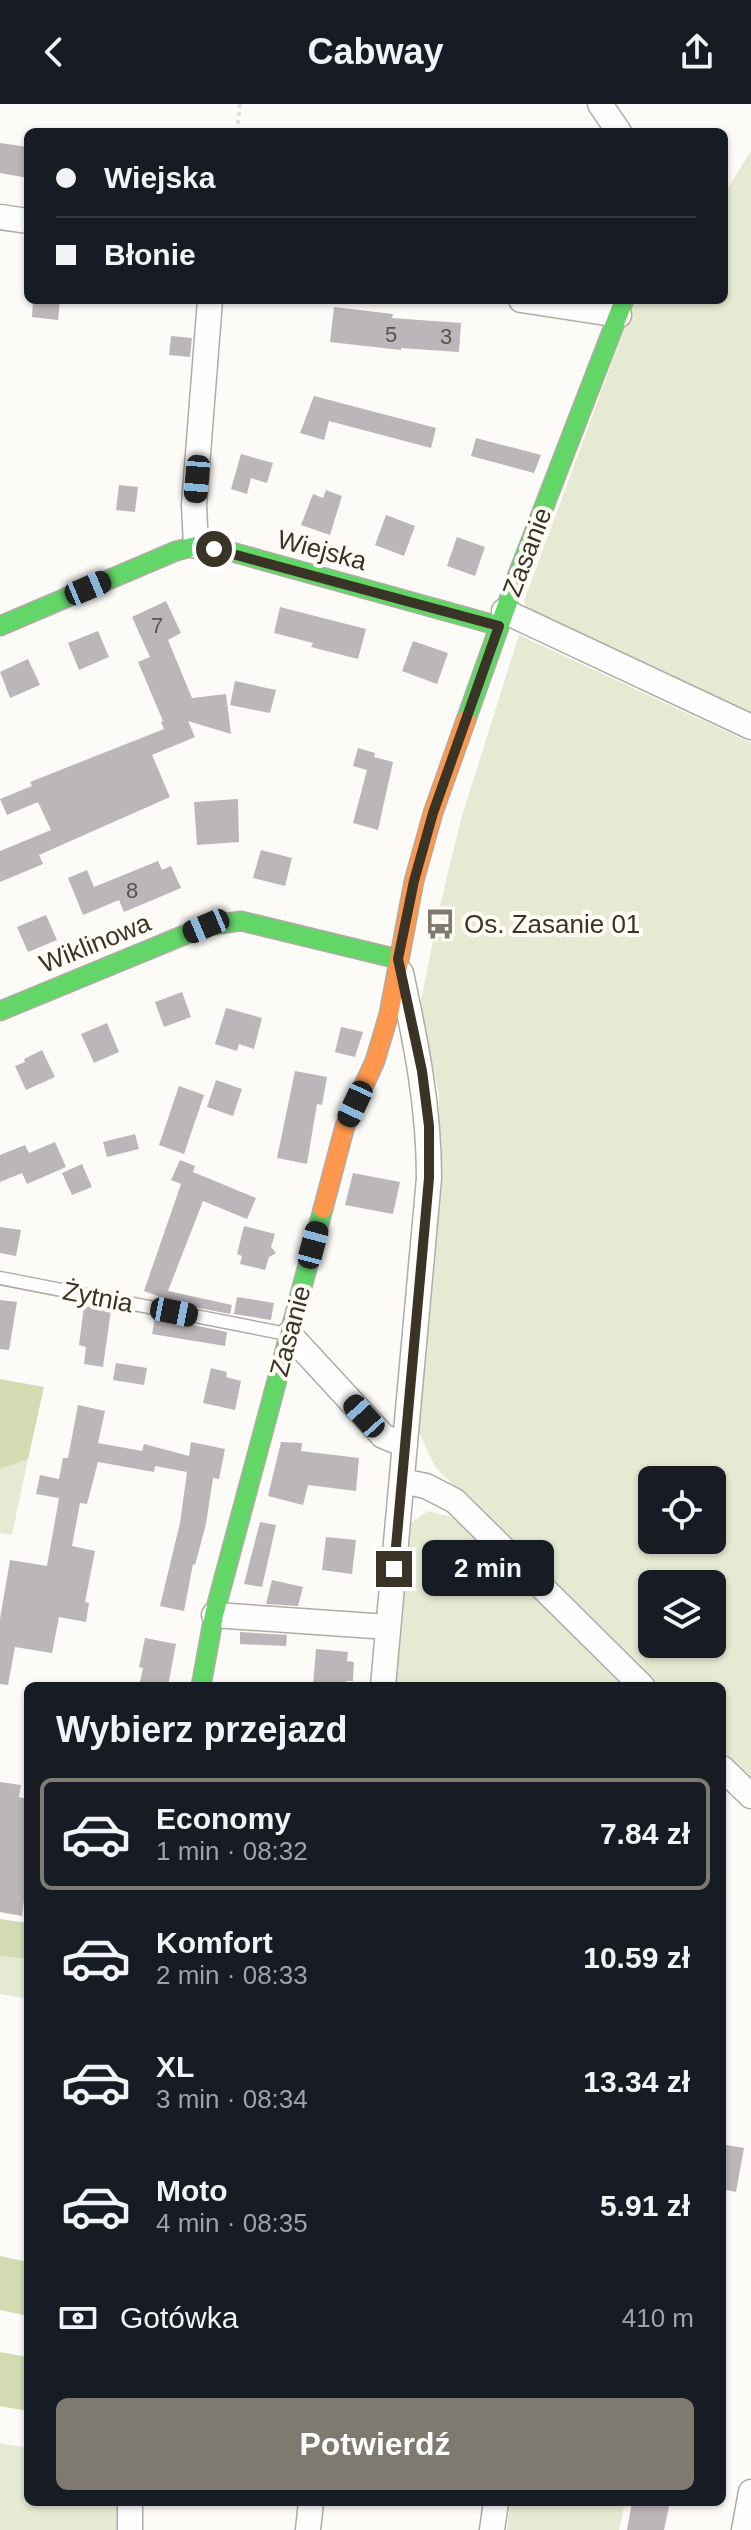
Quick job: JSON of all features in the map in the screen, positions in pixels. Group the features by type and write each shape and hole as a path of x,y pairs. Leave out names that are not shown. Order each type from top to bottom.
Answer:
{"street":[{"path":"600,104 616,128"},
{"path":"0,217 24,220"},
{"path":"196,546 194,505 210,304"},
{"path":"578,304 621,307"},
{"name":"Zasanie","path":"202,1682 214,1615 345,1126 375,1061 386,1026 414,881 433,813 502,619 621,307"},
{"name":"Wiejska","path":"0,626 176,551 196,546 232,552 502,619"},
{"path":"502,619 751,727"},
{"name":"Wiklinowa","path":"0,1011 206,926 218,924 241,921 398,959"},
{"path":"383,1682 429,1178 422,1071 398,959"},
{"path":"289,1334 383,1436 405,1445"},
{"path":"402,1481 426,1486 455,1501 638,1682"},
{"path":"214,1615 388,1627"},
{"path":"726,1772 751,1796"},
{"path":"744,2530 751,2492"},
{"path":"130,2506 130,2530"},
{"path":"308,2530 311,2506"},
{"path":"492,2530 495,2506"}],"lane":[{"name":"Żytnia","path":"0,1278 289,1334"}],"path":[{"path":"237,128 240,104"}],"green space":[{"path":"751,151 751,720 530,617 524,601 634,304 728,304 728,188"},
{"path":"519,635 751,743 751,1779 726,1754 726,1682 654,1682 435,1467 419,1432 419,1391 439,1162 439,1094 420,1006 435,930 442,930 444,919 437,918 461,819"},
{"path":"0,1379 44,1387 28,1459 0,1469"},
{"path":"28,1459 12,1535 0,1533 0,1469"},
{"path":"428,1511 456,1518 619,1682 392,1682 408,1525"},
{"path":"0,1919 24,1922 24,1959 0,1956"},
{"path":"0,1956 24,1959 24,1998 0,1994"},
{"path":"0,2256 24,2261 24,2315 0,2310"},
{"path":"0,2352 24,2356 24,2410 0,2406"},
{"path":"0,2443 24,2447 24,2506 120,2506 119,2530 0,2530"},
{"path":"510,2506 624,2506 619,2530 507,2530"}],"building":[{"path":"0,143 24,146 24,177 0,173"},
{"path":"33,304 60,304 58,320 32,317"},
{"path":"334,307 393,314 392,318 461,323 459,352 401,350 330,342"},
{"path":"171,336 192,338 190,357 169,355"},
{"path":"314,396 436,428 431,448 329,421 324,440 300,433"},
{"path":"476,438 541,455 534,473 471,456"},
{"path":"241,454 273,463 267,483 251,478 247,494 231,489"},
{"path":"119,485 138,487 135,512 116,510"},
{"path":"326,490 342,496 330,535 301,525 313,494 323,498"},
{"path":"386,515 415,526 404,556 375,545"},
{"path":"457,537 485,547 475,576 447,566"},
{"path":"166,601 181,633 168,640 192,698 226,694 231,734 188,721 195,737 152,755 170,797 39,855 43,864 0,882 0,851 51,830 38,802 7,815 0,799 32,786 30,782 164,729 138,662 150,657 132,617"},
{"path":"280,607 366,629 358,659 311,647 313,643 274,633"},
{"path":"98,631 109,657 79,670 68,643"},
{"path":"413,641 448,653 437,684 402,671"},
{"path":"28,659 40,685 10,698 0,672"},
{"path":"235,681 276,690 270,713 230,705"},
{"path":"358,748 375,753 374,757 393,762 378,830 353,823 367,770 353,766"},
{"path":"238,799 239,842 197,845 194,802"},
{"path":"261,850 292,858 285,886 253,878"},
{"path":"158,861 162,870 171,866 181,888 124,912 119,900 83,915 68,878 87,870 94,887"},
{"path":"46,915 57,940 28,952 17,927"},
{"path":"182,992 191,1017 164,1027 155,1002"},
{"path":"226,1008 262,1018 254,1049 239,1044 237,1051 215,1044"},
{"path":"107,1023 119,1052 94,1063 81,1034"},
{"path":"341,1027 363,1032 355,1057 335,1052"},
{"path":"42,1050 55,1077 26,1090 15,1066"},
{"path":"295,1071 327,1077 322,1105 317,1104 307,1164 277,1158"},
{"path":"216,1080 242,1089 233,1116 207,1107"},
{"path":"179,1086 204,1095 184,1154 159,1145"},
{"path":"135,1134 139,1149 107,1157 103,1142"},
{"path":"55,1142 66,1167 27,1184 22,1173 0,1182 0,1155 25,1145 29,1153"},
{"path":"180,1160 195,1166 193,1172 256,1198 247,1219 203,1201 168,1291 232,1305 230,1314 158,1300 158,1296 144,1291 181,1184 171,1180"},
{"path":"82,1164 92,1187 72,1195 62,1173"},
{"path":"353,1173 400,1182 393,1214 345,1205"},
{"path":"244,1226 275,1234 271,1247 276,1253 269,1257 265,1270 240,1264 242,1256 237,1254"},
{"path":"0,1227 21,1230 16,1256 0,1253"},
{"path":"237,1297 274,1303 271,1320 234,1314"},
{"path":"0,1300 17,1302 9,1350 0,1349"},
{"path":"84,1306 111,1310 103,1367 84,1364 86,1347 79,1345"},
{"path":"155,1317 227,1332 225,1346 152,1334"},
{"path":"116,1363 147,1368 144,1385 113,1380"},
{"path":"211,1368 227,1372 226,1377 241,1381 235,1410 203,1403"},
{"path":"78,1405 105,1411 98,1443 142,1451 144,1444 189,1456 191,1442 225,1449 219,1479 213,1478 206,1524 193,1564 184,1611 160,1606 180,1523 187,1472 155,1466 154,1472 98,1462 87,1504 80,1503 72,1546 95,1551 85,1602 89,1603 86,1622 59,1617 52,1653 15,1647 8,1685 0,1684 0,1619 10,1560 47,1566 59,1498 36,1494 40,1475 59,1479 63,1458 68,1458"},
{"path":"281,1442 302,1443 301,1451 359,1458 356,1491 308,1485 303,1505 268,1496"},
{"path":"260,1522 276,1525 262,1587 244,1584"},
{"path":"326,1537 356,1540 352,1574 322,1570"},
{"path":"272,1580 303,1587 298,1606 266,1604"},
{"path":"240,1632 287,1635 286,1646 240,1644"},
{"path":"145,1638 176,1644 169,1682 140,1682 143,1668 139,1667"},
{"path":"316,1649 348,1652 347,1661 354,1662 353,1681 313,1682"},
{"path":"0,1782 21,1785 19,1797 24,1798 24,1900 22,1916 0,1912"},
{"path":"726,2145 744,2148 736,2192 726,2190"},
{"path":"631,2506 669,2506 664,2530 627,2530"}],"traffic: fast":[{"path":"466,720 518,574 622,304"},
{"path":"0,626 176,551 196,546 232,552 499,626"},
{"path":"0,1011 206,926 241,921 398,959"},
{"path":"202,1682 214,1615 323,1209"}],"traffic: slow":[{"path":"323,1209 345,1126 375,1061 389,1014 414,881 433,813 466,720"}],"place":[{"name":"Os. Zasanie 01","path":"440,924"}],"route":[{"path":"214,549 499,626 433,813 414,881 398,959 422,1071 429,1126 429,1178 394,1569"}]}
